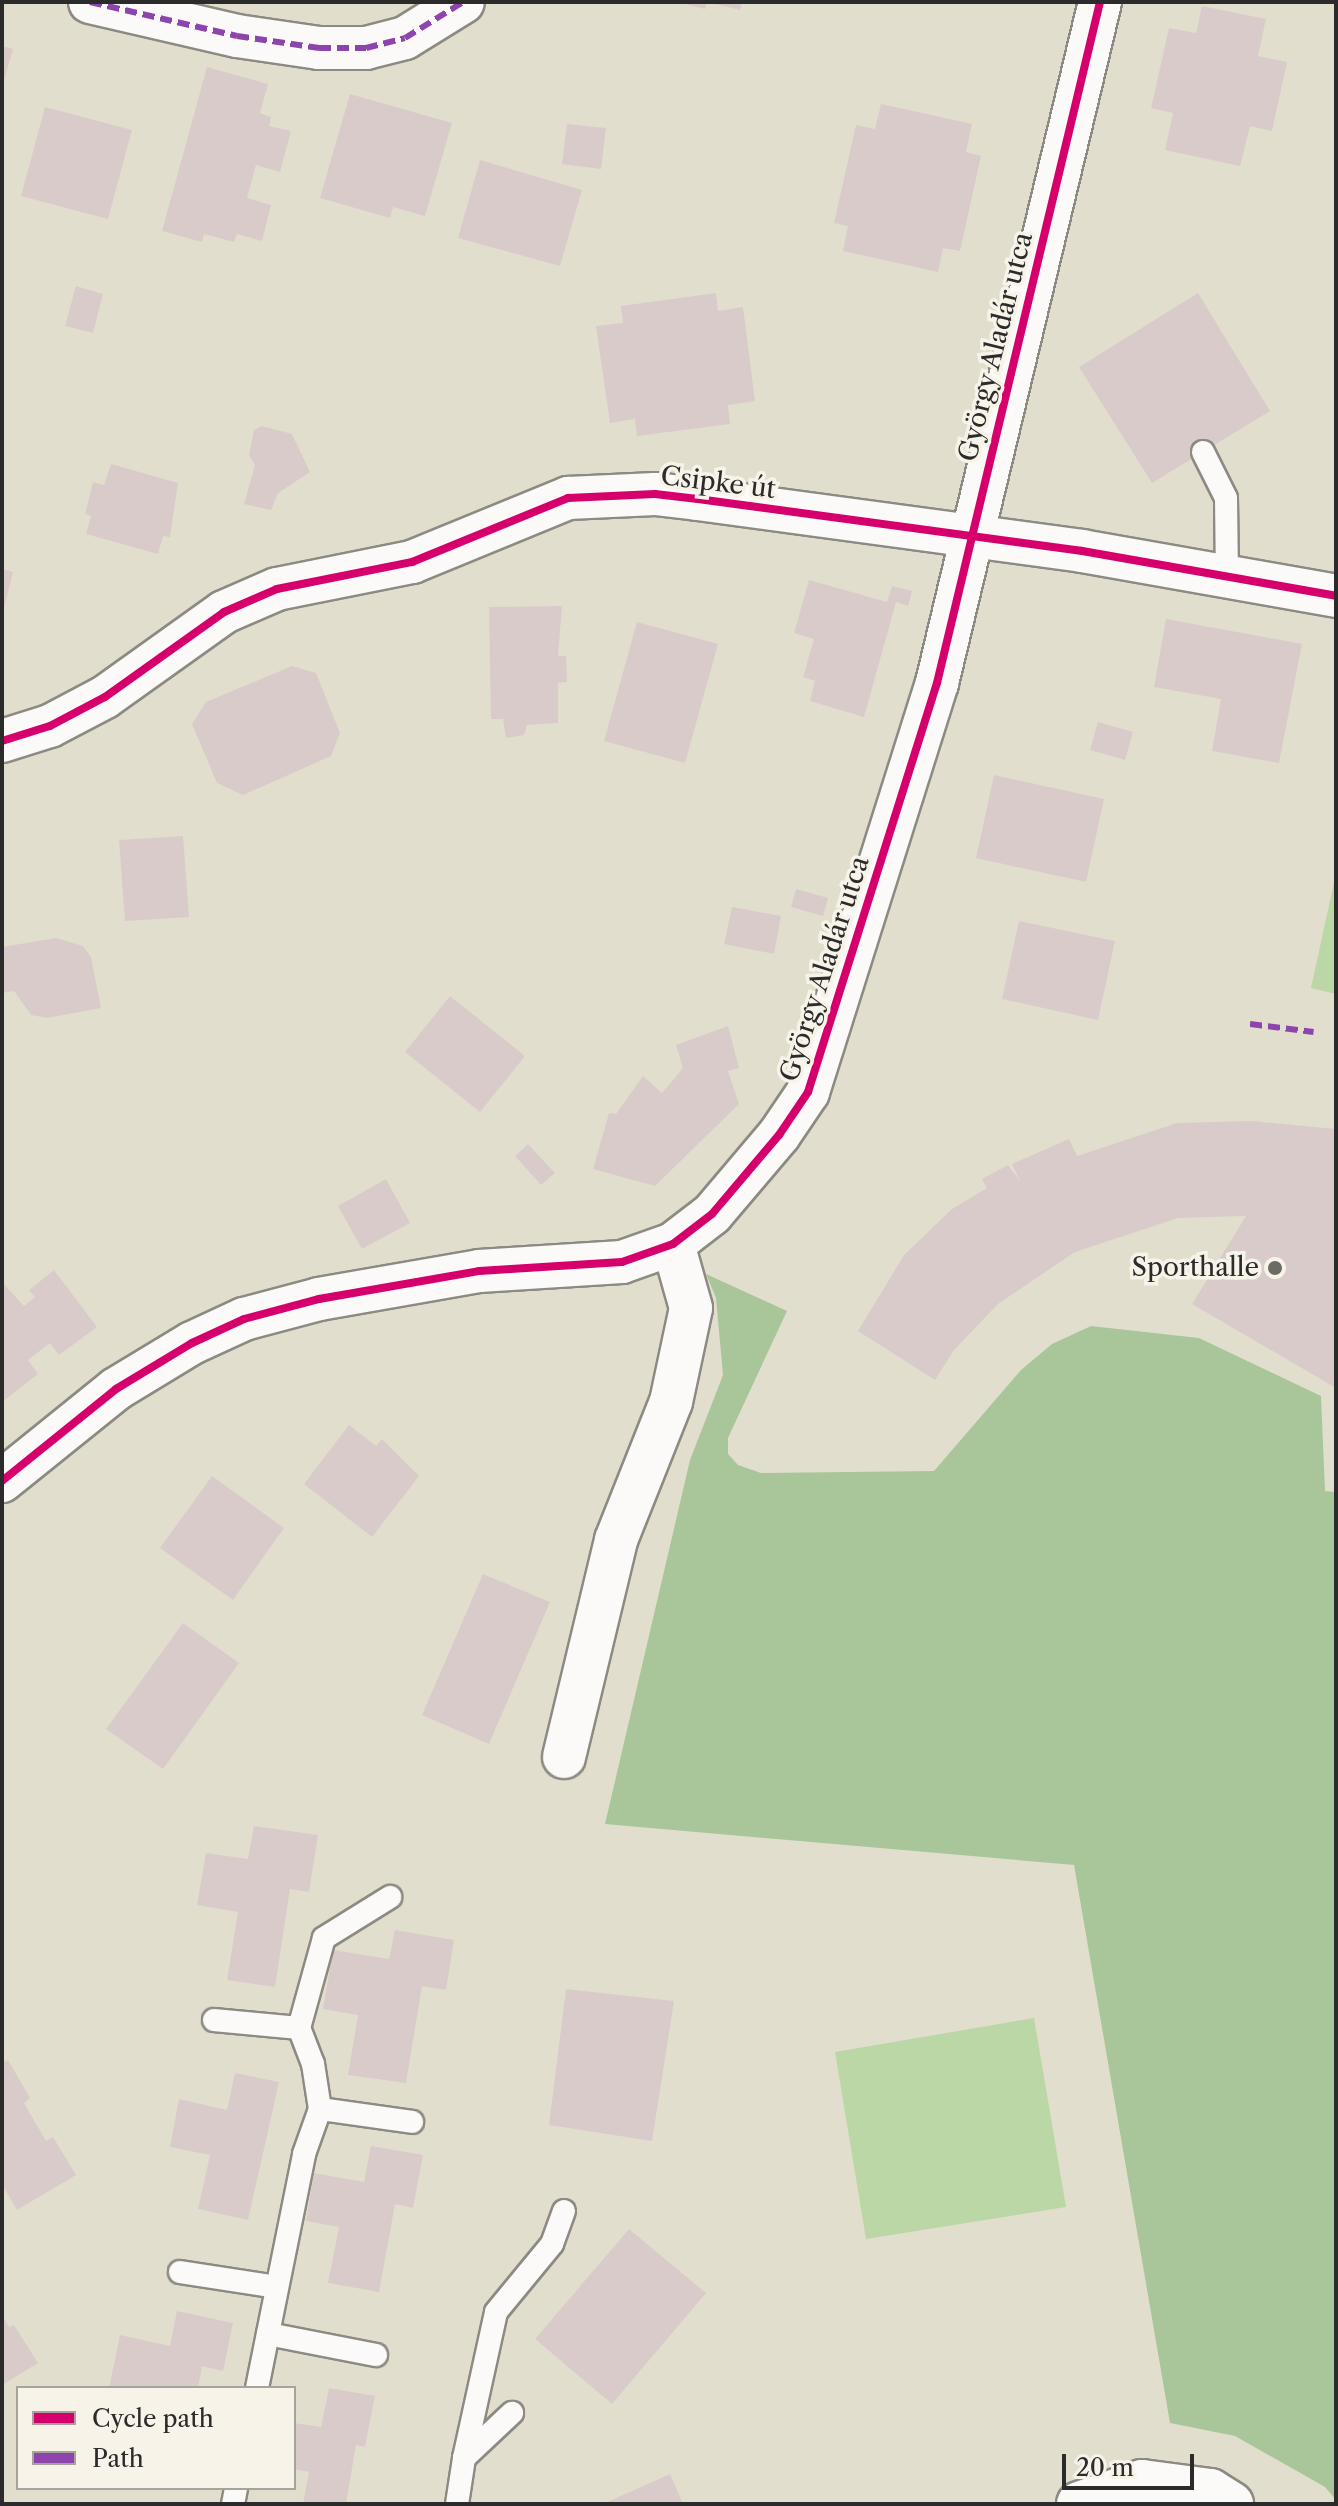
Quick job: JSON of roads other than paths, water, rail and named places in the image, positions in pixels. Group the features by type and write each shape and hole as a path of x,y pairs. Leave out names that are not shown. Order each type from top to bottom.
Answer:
{"street":[{"path":"90,2 237,36 319,48 366,48 405,38 463,2"},
{"name":"György Aladár utca","path":"2,1481 116,1389 192,1343 244,1319 319,1299 479,1271 622,1262 673,1244 712,1214 762,1158 808,1092 937,683 1100,2"},
{"name":"Csipke út","path":"2,741 50,726 105,697 237,606 277,589 412,562 568,498 655,494 970,536 1336,596"},
{"path":"564,1757 616,1540 671,1402 691,1308 673,1244"},
{"path":"1079,2504 1142,2482 1210,2491 1231,2504"}],"lane":[{"path":"1203,452 1226,498 1227,576"},
{"path":"257,2386 304,2154 320,2109 313,2064 299,2028 324,1938 390,1897"},
{"path":"214,2020 299,2028"},
{"path":"320,2109 412,2122"},
{"path":"457,2504 496,2312 552,2244 564,2211"},
{"path":"180,2272 277,2287"},
{"path":"268,2334 376,2355"},
{"path":"464,2458 512,2413"}],"place":[{"name":"Sporthalle","path":"1275,1268"}]}
